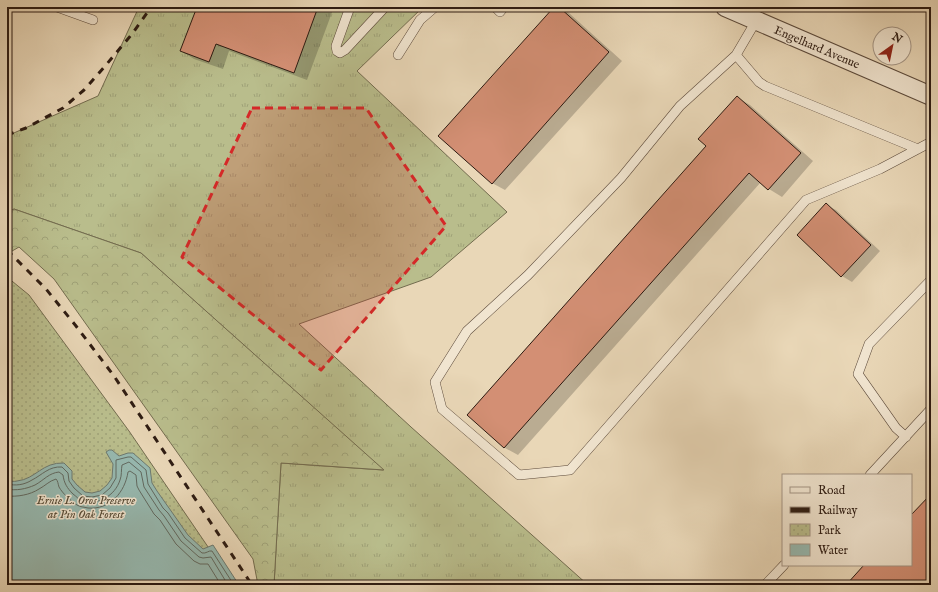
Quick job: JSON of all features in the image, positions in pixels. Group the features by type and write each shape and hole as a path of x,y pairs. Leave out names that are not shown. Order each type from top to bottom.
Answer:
{"street":[{"name":"Engelhard Avenue","path":"725,7 931,96"}],"lane":[{"path":"57,7 92,20"},
{"path":"350,7 336,46 337,51 340,53 345,50 385,7"},
{"path":"398,55 420,20 435,7"},
{"path":"495,7 500,12 504,7"},
{"path":"756,21 736,56 680,106 621,178 528,275 467,331 435,382 442,409 519,475 570,470 806,200 880,169 931,142"},
{"path":"736,56 758,82 765,86 918,149"},
{"path":"906,437 896,428 858,374 869,344 931,280"},
{"path":"871,474 931,409"},
{"path":"765,585 783,566"}],"highlighted area":[{"path":"252,108 366,108 446,226 321,370 182,257"}],"green space":[{"path":"139,7 423,7 357,71 507,212 431,277 299,324 411,427 588,585 274,585 281,463 383,470 141,253 14,209 7,213 7,136 98,96"},
{"path":"14,209 141,253 384,470 281,463 274,585 258,585 253,559 54,279 19,247 7,254 7,213"},
{"name":"Ernie L. Oros Preserve at Pin Oak Forest","path":"7,277 29,295 129,431 234,585 7,585"}],"water":[{"path":"112,450 119,456 133,453 150,468 152,483 188,535 203,549 213,545 239,585 7,585 7,480 24,480 50,465 64,463 72,471 72,479 85,492 92,493 100,491 112,478 113,464 106,452"}],"building":[{"path":"197,7 318,7 294,73 216,44 209,62 180,51"},
{"path":"554,7 559,7 609,52 492,184 438,136"},
{"path":"737,96 801,153 768,190 749,173 504,448 467,415 706,146 698,139"},
{"path":"826,203 871,245 841,277 797,235"},
{"path":"931,494 931,585 846,585 863,566 912,566 912,514"}],"railway":[{"path":"7,135 26,128 63,108 84,90 132,34 150,7"},
{"path":"7,250 46,289 114,376 252,585"}]}
